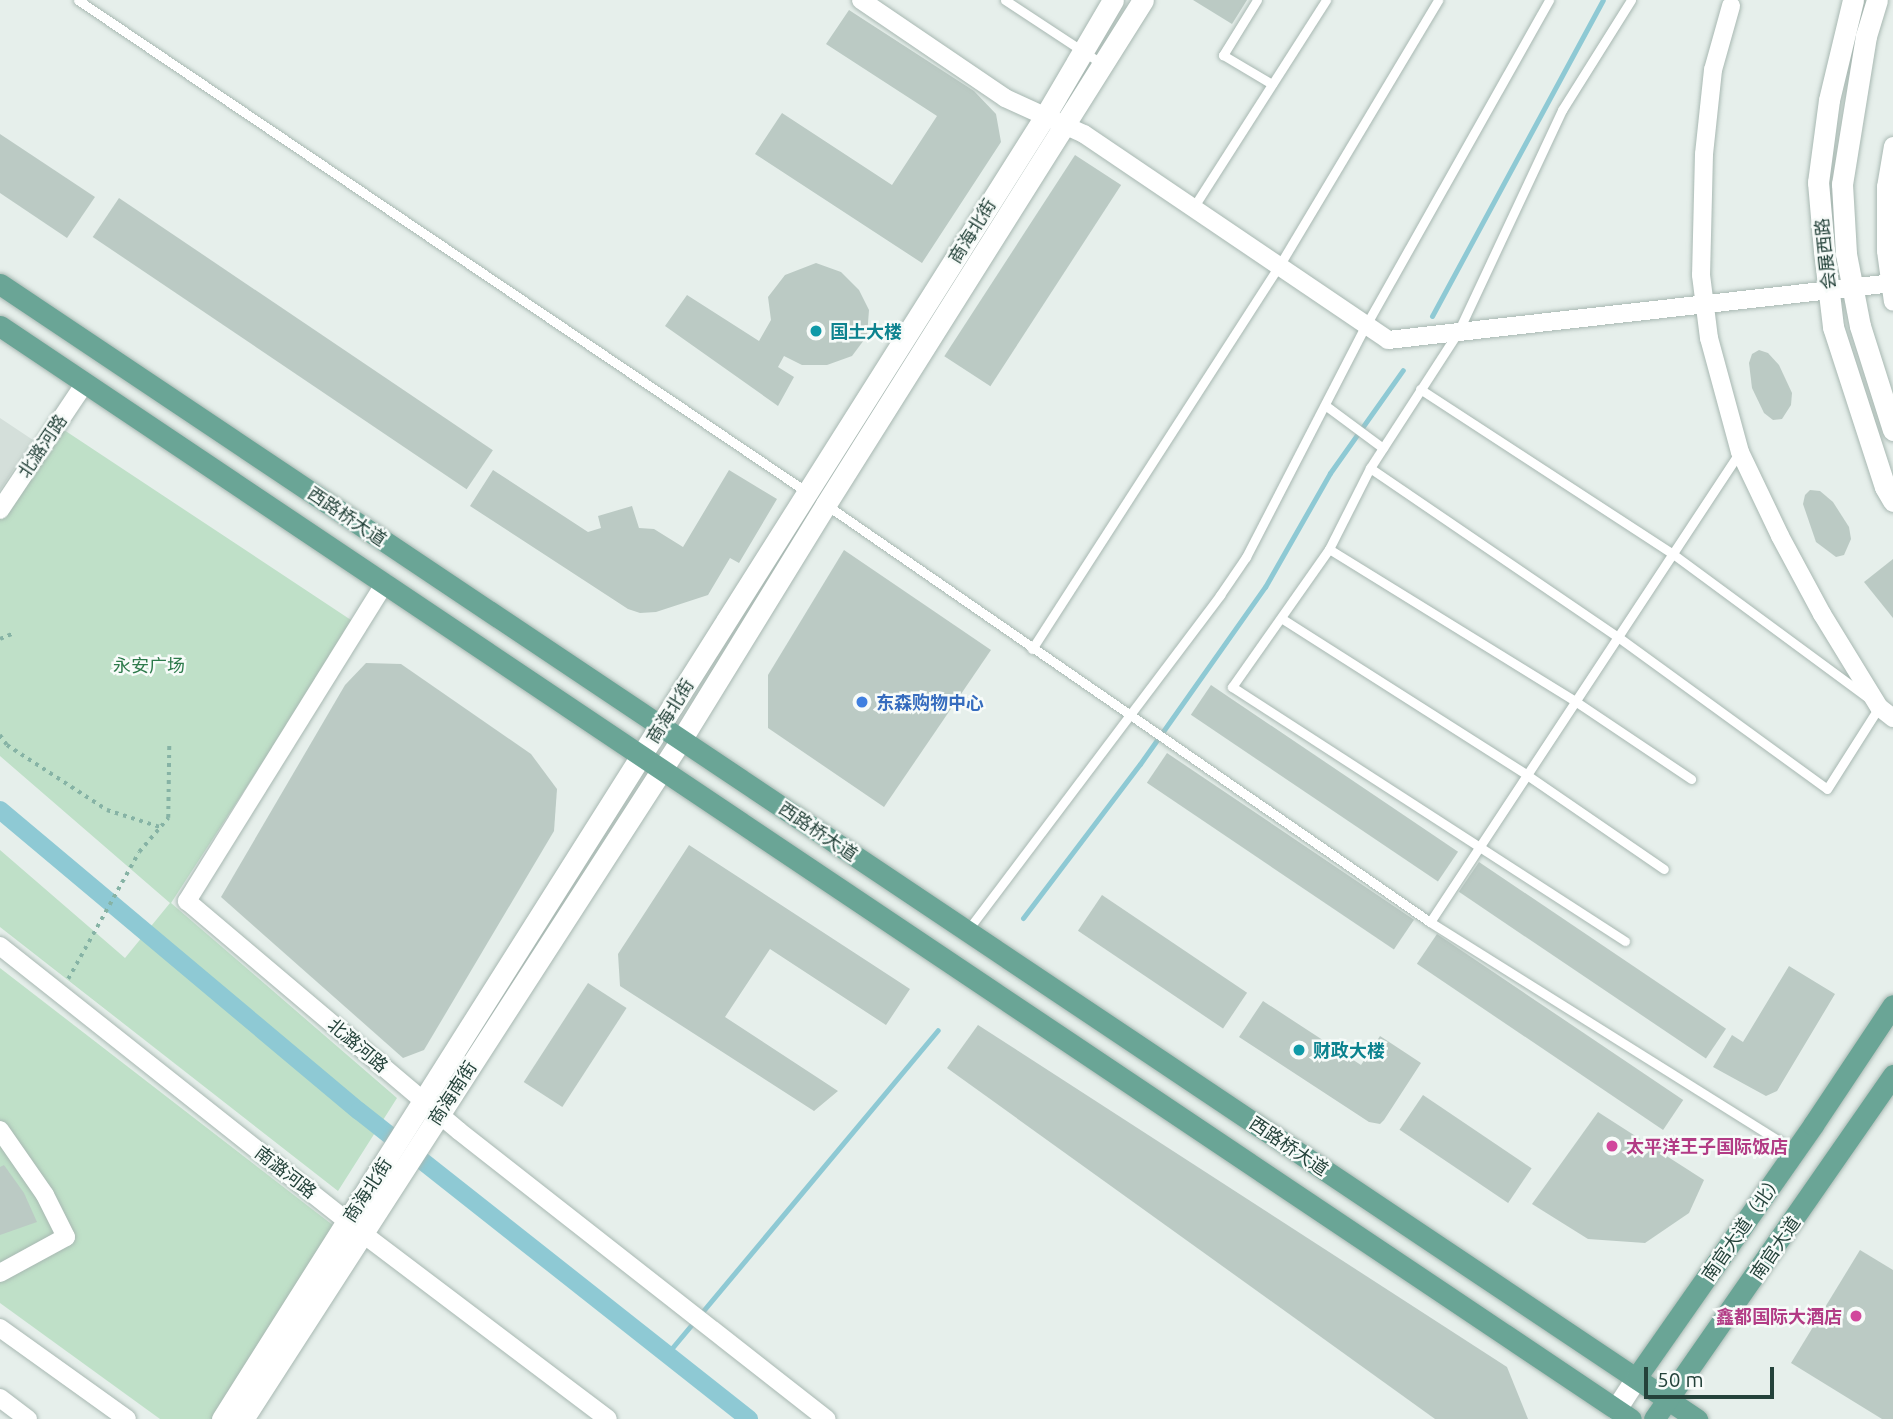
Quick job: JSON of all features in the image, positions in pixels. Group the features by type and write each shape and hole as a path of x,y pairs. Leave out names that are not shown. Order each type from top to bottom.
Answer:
{"main road":[{"name":"商海北街","path":"429,1112 660,726 1045,116 1081,50 1113,0"},
{"name":"商海北街","path":"663,769 825,504 1143,0"},
{"name":"会展西路","path":"1853,0 1829,100 1818,182 1832,327 1885,487 1893,501"},
{"name":"会展西路","path":"1877,0 1863,50 1842,184 1846,254 1860,327 1893,430"},
{"name":"西路桥大道","path":"0,284 1697,1419"},
{"name":"西路桥大道","path":"0,326 643,755 1619,1416"},
{"name":"商海南街","path":"243,1419 354,1227 385,1179 663,769"},
{"name":"南官大道（北）","path":"1636,1378 1796,1150 1893,1005"},
{"name":"南官大道","path":"1654,1419 1893,1075"},
{"name":"商海北街","path":"222,1419 354,1227"},
{"path":"1619,1416 1636,1378"}],"street":[{"path":"861,0 1005,98 1084,134 1388,340 1892,284"},
{"path":"1731,6 1713,70 1704,154 1701,228 1709,338 1740,452 1822,614 1886,712"},
{"path":"1893,146 1886,187 1886,251 1893,302"},
{"name":"北潞河路","path":"0,510 85,383"},
{"name":"北潞河路","path":"385,583 187,901 429,1112 826,1419"},
{"name":"南潞河路","path":"0,946 354,1227 608,1419"},
{"path":"0,1130 45,1195 66,1237 0,1273"},
{"path":"0,1328 127,1419"},
{"path":"0,1398 29,1419"}],"lane":[{"path":"78,0 825,504 1430,922 1796,1150"},
{"path":"1005,0 1102,64"},
{"path":"1257,0 1223,55 1272,84"},
{"path":"1193,208 1326,0"},
{"path":"1032,649 1279,266 1438,0"},
{"path":"967,931 1220,596 1246,556 1366,325 1549,0"},
{"path":"1625,942 1232,687 1329,549 1370,468 1458,332 1562,110 1631,0"},
{"path":"1370,468 1618,637 1827,789 1886,712 1673,554 1420,389"},
{"path":"1325,405 1382,448"},
{"path":"1430,922 1740,452"},
{"path":"1329,549 1575,701 1691,779"},
{"path":"1281,618 1527,775 1664,869"}],"path":[{"path":"0,639 12,634"},
{"path":"0,735 7,745 107,810 160,827"},
{"path":"60,993 139,852 168,818 169,745"}],"shaded area":[{"path":"0,418 33,440 0,490"}],"green space":[{"name":"永安广场","path":"52,422 354,622 171,903 397,1098 338,1191 0,927 0,850 125,958 170,903 0,756 0,501"},
{"path":"0,968 343,1233 222,1419 160,1419 0,1303"}],"building":[{"path":"1193,0 1247,0 1232,24"},
{"path":"849,10 974,91 996,114 1001,142 922,263 755,154 782,113 892,185 937,116 826,44"},
{"path":"0,134 95,197 67,238 0,193"},
{"path":"1075,155 1121,185 990,386 944,356"},
{"path":"119,198 493,450 467,489 93,237"},
{"name":"国土大楼","path":"816,263 841,272 859,290 869,310 867,336 852,356 827,365 802,365 784,356 778,367 794,377 778,406 665,326 687,295 759,341 771,320 768,297 785,275"},
{"path":"1759,350 1768,353 1779,365 1792,393 1791,405 1782,419 1773,420 1764,413 1752,388 1749,363 1752,354"},
{"path":"493,470 588,532 601,528 598,516 632,506 639,528 654,529 683,547 729,470 777,499 739,563 730,558 708,595 656,612 640,613 628,609 470,506"},
{"path":"1810,490 1820,491 1833,502 1849,527 1851,539 1844,555 1836,557 1816,542 1803,504 1805,495"},
{"name":"东森购物中心","path":"844,550 991,650 884,807 768,728 768,675"},
{"path":"1893,559 1893,618 1864,582"},
{"path":"366,663 401,664 531,754 557,789 554,831 424,1050 403,1058 221,897 345,685"},
{"path":"1211,685 1458,852 1438,881 1191,715"},
{"path":"1167,753 1414,920 1394,949 1147,783"},
{"path":"689,845 910,989 886,1025 770,949 725,1017 838,1091 814,1111 620,986 618,954"},
{"path":"1479,862 1726,1029 1706,1058 1459,892"},
{"path":"1102,895 1247,993 1223,1029 1078,931"},
{"path":"1437,934 1683,1100 1663,1130 1417,964"},
{"path":"1789,966 1835,994 1777,1091 1766,1096 1713,1067 1732,1035 1743,1042"},
{"path":"588,983 627,1008 562,1107 524,1082"},
{"name":"财政大楼","path":"1263,1001 1361,1065 1380,1036 1421,1063 1380,1124 1369,1122 1239,1037"},
{"path":"978,1025 1507,1367 1528,1419 1435,1419 947,1068"},
{"path":"1423,1095 1532,1168 1508,1203 1400,1130"},
{"name":"太平洋王子国际饭店","path":"1598,1112 1704,1180 1689,1213 1645,1243 1588,1239 1532,1204"},
{"path":"4,1165 24,1193 37,1222 0,1235 0,1167"},
{"name":"鑫都国际大酒店","path":"1860,1250 1893,1270 1893,1419 1882,1419 1791,1363"}],"waterway":[{"path":"1432,316 1603,0"},
{"path":"1023,918 1140,764 1265,587 1330,473 1403,370"},
{"path":"0,810 359,1111 749,1419"},
{"path":"667,1354 938,1030"}],"place":[{"name":"国土大楼","path":"816,331"},
{"name":"东森购物中心","path":"862,702"},
{"name":"财政大楼","path":"1299,1050"},
{"name":"太平洋王子国际饭店","path":"1612,1146"},
{"name":"鑫都国际大酒店","path":"1856,1316"}]}
